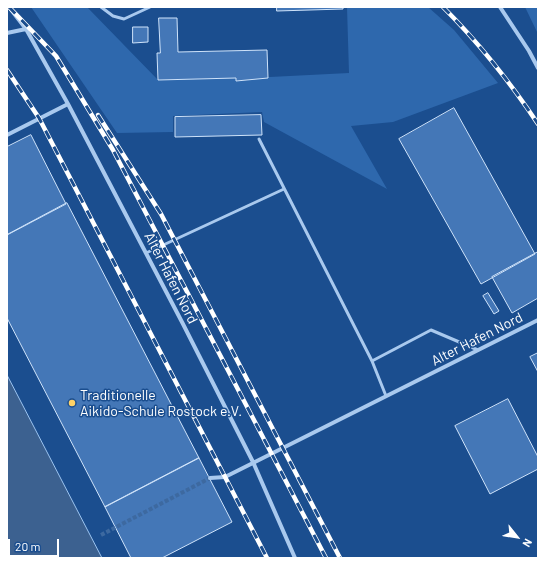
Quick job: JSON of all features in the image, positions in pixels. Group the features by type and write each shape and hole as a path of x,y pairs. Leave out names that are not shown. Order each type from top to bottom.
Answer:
{"street":[{"name":"Alter Hafen Nord","path":"9,7 26,30 68,104 146,253 253,462 295,558"},
{"path":"500,7 529,51 538,68"},
{"path":"7,33 26,30"},
{"path":"7,134 68,104"},
{"name":"Alter Hafen Nord","path":"210,478 225,476 538,320"}],"lane":[{"path":"101,7 113,16 124,19 150,7"},
{"path":"259,139 372,361 386,396"},
{"path":"146,253 284,189"},
{"path":"372,361 431,330 478,350"}],"shaded area":[{"path":"31,7 87,7 158,80 236,78 236,81 250,80 250,78 349,73 347,7 428,7 454,30 498,83 393,122 351,126 387,189 264,122 262,112 173,116 173,132 117,133"},
{"path":"525,7 538,7 538,34"},
{"path":"7,375 102,558 7,558"}],"building":[{"path":"277,7 343,7 343,9 277,11"},
{"path":"159,18 177,18 178,52 267,50 268,78 236,81 236,78 158,80 157,53 160,53"},
{"path":"133,27 148,27 148,42 133,43"},
{"path":"454,108 535,254 481,284 399,139"},
{"path":"261,115 262,135 175,137 175,117"},
{"path":"31,135 66,204 7,235 7,147"},
{"path":"67,203 199,458 105,507 7,318 7,235"},
{"path":"538,252 538,298 512,313 492,277"},
{"path":"488,293 499,311 494,314 483,296"},
{"path":"538,353 538,372 530,357"},
{"path":"508,399 538,457 538,469 490,494 455,426"},
{"path":"199,458 232,522 162,558 131,558 105,507"}],"tunnel":[{"path":"101,535 210,478"}],"railway":[{"path":"9,7 56,56 113,150 326,558"},
{"path":"443,7 494,63 538,124"},
{"path":"7,70 39,118 267,558"},
{"path":"98,115 161,214 340,558"}],"place":[{"name":"Traditionelle Aikido-Schule Rostock e.V.","path":"72,403"}]}
